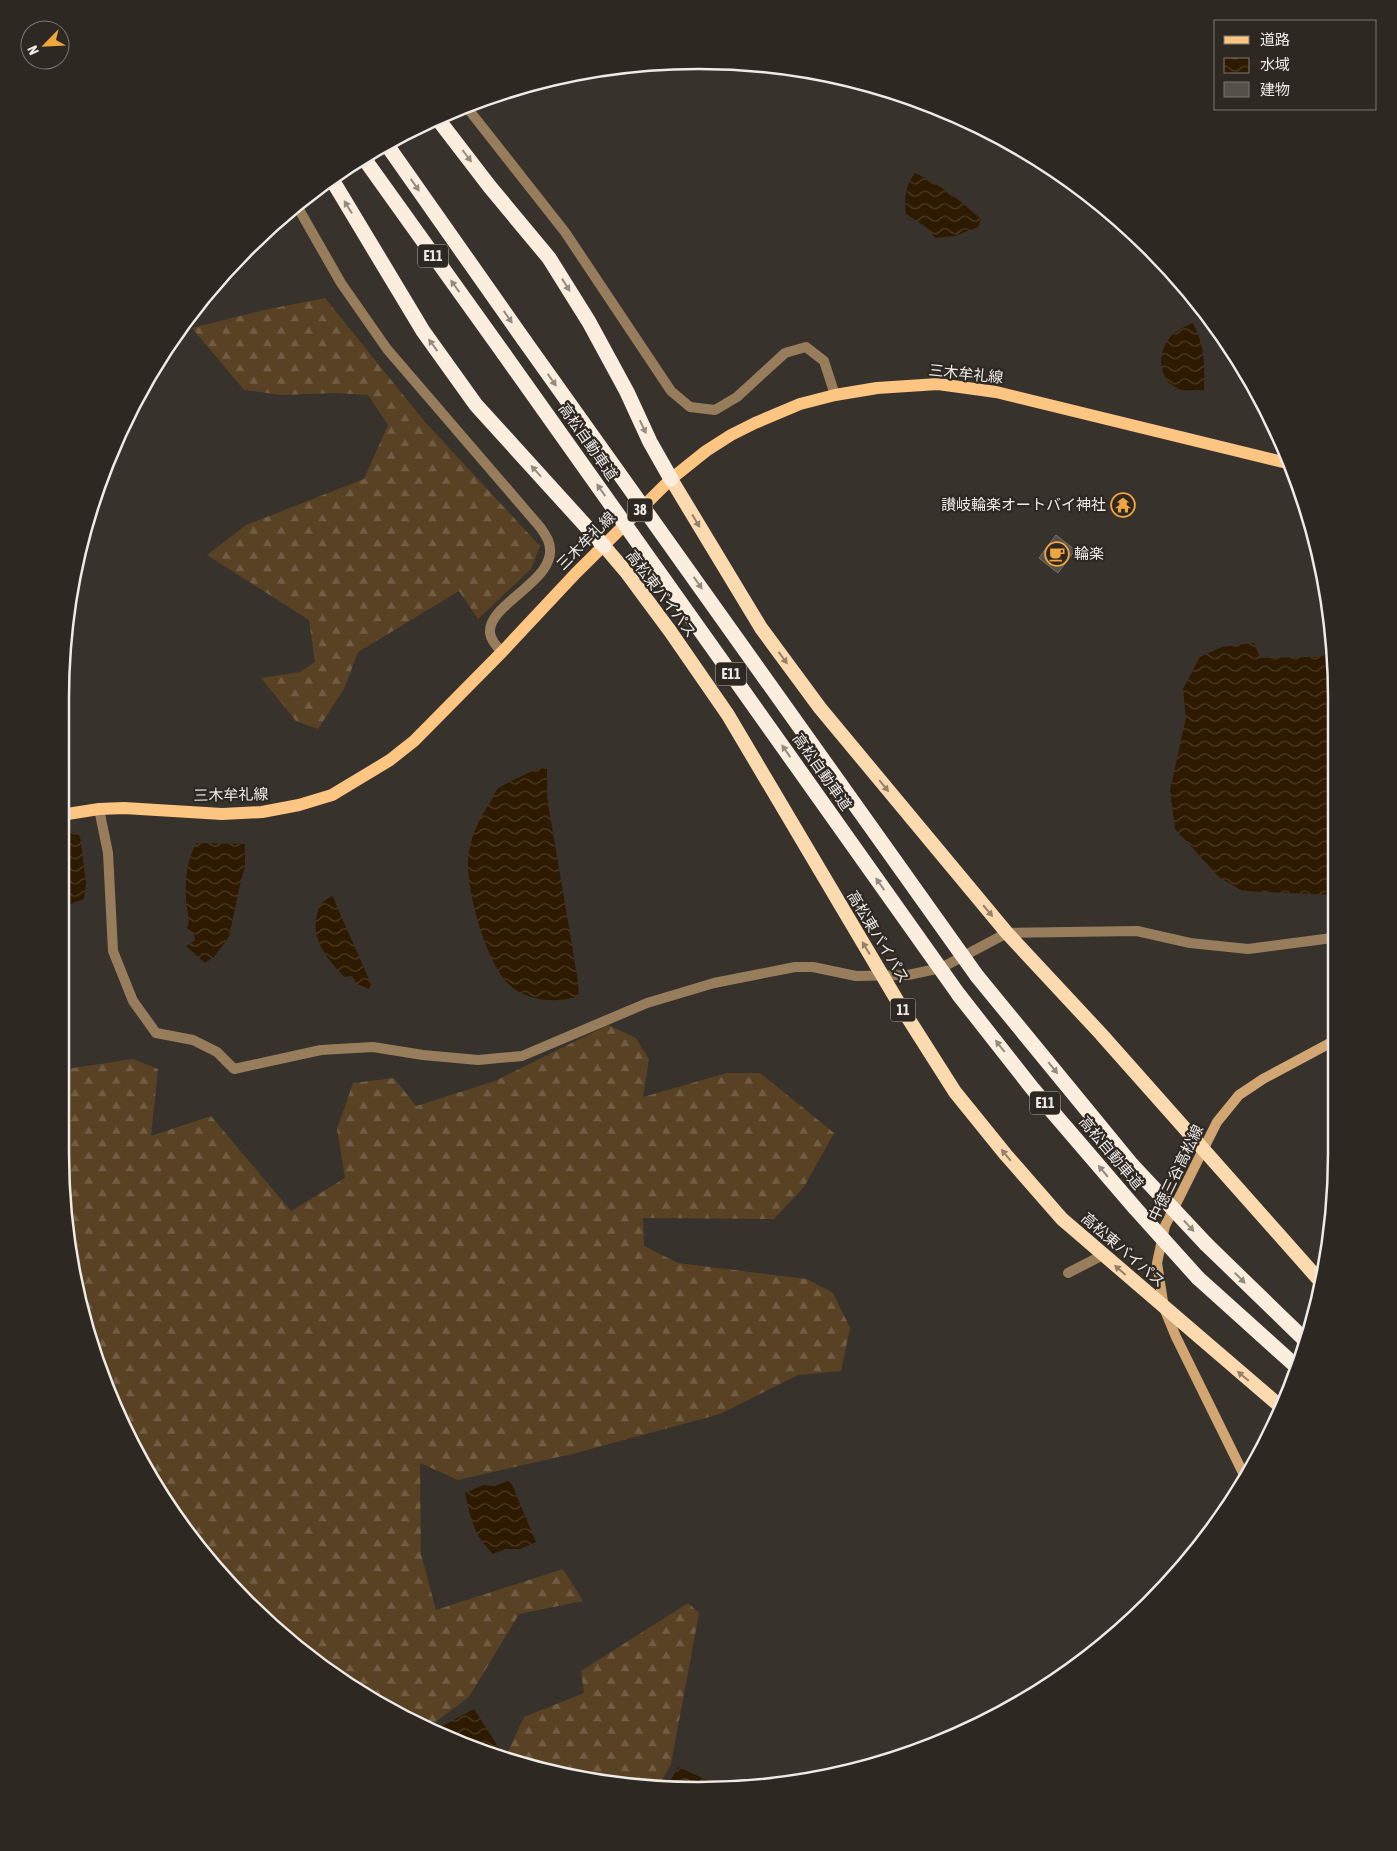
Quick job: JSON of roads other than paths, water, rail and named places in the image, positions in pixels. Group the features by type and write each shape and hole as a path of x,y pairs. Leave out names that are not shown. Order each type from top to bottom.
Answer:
{"highway":[{"path":"442,124 549,258 589,322 671,479 761,628 802,684 876,777 1006,933 1101,1034 1202,1151 1316,1276"},
{"name":"高松自動車道","path":"390,150 977,976 1132,1165 1206,1244 1301,1336"},
{"name":"高松自動車道","path":"368,163 959,995 1032,1088 1198,1278 1292,1363"},
{"path":"335,185 423,331 476,405 604,546"},
{"name":"高松東バイパス","path":"604,546 664,624 728,715 882,974 955,1092 1006,1155 1062,1219 1275,1404"}],"main road":[{"name":"三木牟礼線","path":"69,814 100,809 124,808 222,814 262,812 299,805 332,795 390,760 414,741 502,652 576,573 671,479 706,451 755,423 800,404 835,395 877,388 938,384 996,392 1281,462"},
{"name":"中徳三谷高松線","path":"1242,1470 1176,1337 1164,1308 1157,1263 1165,1226 1217,1122 1239,1095 1263,1079 1328,1044"}],"street":[{"path":"471,112 565,232 671,392 690,407 716,410 737,397 785,354 806,347 824,361 835,395"},
{"path":"300,211 341,283 387,349 540,527 549,541 549,554 545,569 494,618 490,632 493,641 502,652"},
{"path":"100,809 108,853 113,951 133,1001 156,1033 193,1040 217,1052 234,1069 321,1050 373,1046 423,1055 478,1060 522,1056 648,1003 714,983 795,967 814,967 856,976 908,975 941,968 1006,933 1137,931 1190,943 1248,949 1328,939"},
{"path":"1068,1273 1102,1254"}],"water":[{"path":"915,173 942,188 973,212 981,219 978,227 955,236 935,238 926,227 906,214 906,192 909,182"},
{"path":"1193,323 1200,340 1203,356 1204,391 1177,388 1166,379 1162,367 1162,353 1170,337"},
{"path":"1254,643 1260,658 1316,657 1327,655 1328,895 1243,891 1220,878 1175,829 1170,790 1186,718 1183,689 1200,657 1222,647"},
{"path":"540,768 547,769 547,797 578,981 579,996 562,1000 537,999 521,993 513,988 504,978 495,965 480,929 469,875 468,861 473,837 495,792 507,783"},
{"path":"69,830 80,836 86,883 84,899 69,905"},
{"path":"197,843 245,844 245,867 229,937 214,957 205,963 186,946 195,941 194,934 187,929 189,918 186,886 188,864"},
{"path":"332,895 371,984 369,989 357,984 352,976 345,977 333,965 320,944 316,928 318,910 319,906"},
{"path":"510,1480 536,1542 520,1549 505,1549 493,1554 477,1533 465,1493 483,1485 495,1486"},
{"path":"474,1709 499,1748 496,1749 441,1727"},
{"path":"678,1767 711,1782 698,1782 670,1781"}],"place":[{"name":"讃岐輪楽オートバイ神社","path":"1123,505"},
{"name":"輪楽","path":"1057,554"}]}
